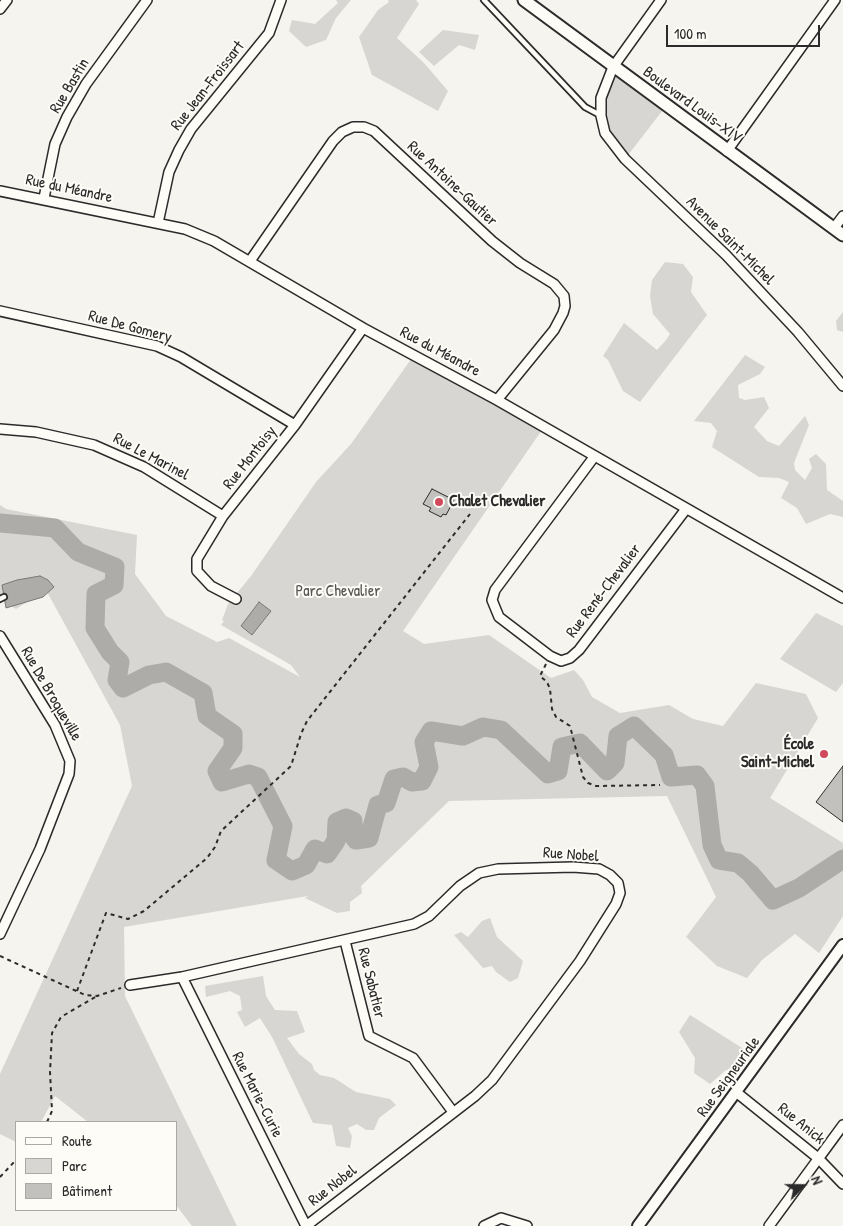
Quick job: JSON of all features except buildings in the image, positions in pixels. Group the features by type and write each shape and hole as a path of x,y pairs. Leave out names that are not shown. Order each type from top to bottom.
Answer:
{"main road":[{"name":"Boulevard Louis-XIV","path":"524,0 838,232"}],"street":[{"path":"0,9 7,0"},
{"name":"Rue Bastin","path":"44,198 53,152 67,117 86,84 147,0"},
{"name":"Rue Jean-Froissart","path":"158,223 170,172 179,150 192,130 269,33 281,0"},
{"name":"Avenue Saint-Michel","path":"661,0 613,67 601,98 601,116 605,133 625,159 726,255 798,332 843,386"},
{"path":"727,151 835,0"},
{"name":"Rue Antoine-Gautier","path":"250,261 333,141 342,132 353,128 364,127 374,131 492,241 520,263 554,284 564,296 566,306 554,330 497,400"},
{"name":"Rue du Méandre","path":"0,191 44,198 185,229 214,242 364,328 497,400 843,598"},
{"path":"838,232 843,216"},
{"name":"Rue De Gomery","path":"0,312 157,346 182,357 295,424"},
{"name":"Rue Montoisy","path":"236,599 211,586 197,571 197,559 223,516 295,424 364,328"},
{"name":"Rue Le Marinel","path":"0,429 36,432 94,445 144,467 223,516"},
{"path":"550,656 499,617 492,600 495,590 594,457"},
{"name":"Rue René-Chevalier","path":"550,656 561,661 570,658 579,650 686,509"},
{"name":"Rue De Broqueville","path":"0,636 55,725 70,761 69,774 40,849 0,934"},
{"name":"Rue Nobel","path":"130,985 182,977 414,924 429,916 460,886 480,873 498,869 573,867 599,869 610,875 618,883 620,893 616,904 580,961 492,1080 475,1096 306,1226"},
{"name":"Rue Sabatier","path":"345,941 369,1036 413,1058 453,1112"},
{"name":"Rue Seigneuriale","path":"638,1226 843,945"},
{"name":"Rue Marie-Curie","path":"182,977 306,1226"},
{"name":"Rue Anick","path":"736,1092 818,1158 843,1184"},
{"path":"770,1226 843,1125"},
{"path":"484,1226 501,1218 527,1226"}],"lane":[{"path":"484,0 585,107 601,116"}],"path":[{"path":"77,992 106,913 128,919 144,911 207,858 215,847 221,831 291,766 307,721 470,514"},
{"path":"550,656 540,676 547,682 550,689 552,709 556,717 570,726 583,777 588,783 596,786 660,785"},
{"path":"0,956 77,992 97,996"},
{"path":"47,1121 52,1111 50,1072 52,1033 61,1017 97,996 130,985"},
{"path":"0,1177 15,1161"}],"green space":[{"path":"336,0 351,0 336,18 326,40 306,47 289,31 292,20 315,24 338,3"},
{"path":"388,0 416,0 419,4 397,38 424,63 448,91 438,111 372,75 359,37 378,10 389,2"},
{"path":"443,30 479,35 475,50 459,45 434,66 419,52"},
{"path":"613,67 666,106 625,159 616,148 601,116"},
{"path":"665,262 683,264 693,277 691,292 707,315 640,402 623,391 608,360 603,356 624,323 657,350 670,334 653,314 650,296 652,280"},
{"path":"843,312 843,332 837,330 836,321"},
{"name":"Parc Chevalier","path":"414,355 544,427 403,631 424,644 489,635 551,678 574,670 583,680 592,697 620,713 669,705 693,719 723,726 756,683 806,694 818,718 770,798 843,843 843,916 819,953 795,934 762,960 747,978 717,966 686,937 716,897 667,796 449,801 361,886 362,893 350,902 350,911 337,913 305,898 308,896 124,927 125,996 237,1226 192,1226 178,1208 178,1121 87,1121 55,1096 42,1121 15,1121 15,1142 0,1134 0,1074 132,786 120,725 46,590 16,609 0,599 0,505 6,509 137,535 135,574 166,616 217,642 229,638 300,677 291,665 221,625 224,621 222,620 228,604 251,576 316,482 351,444"},
{"path":"745,355 765,367 760,374 738,385 739,398 745,400 764,397 769,408 754,427 767,441 779,446 805,416 809,425 794,463 795,470 805,480 812,468 809,459 816,454 826,464 827,490 843,501 843,517 830,514 806,524 797,508 781,498 789,482 779,478 759,477 712,447 717,431 711,423 694,421"},
{"path":"816,613 843,626 843,683 836,692 780,659"},
{"path":"490,918 497,937 523,961 518,978 510,982 496,972 492,966 483,968 454,935 461,932 468,937 482,921"},
{"path":"263,976 266,996 275,1010 297,1011 305,1032 287,1038 299,1054 312,1064 314,1070 320,1075 334,1078 356,1092 390,1099 396,1105 379,1118 374,1130 366,1130 357,1124 348,1128 352,1136 350,1148 336,1146 332,1125 313,1123 272,1037 260,1018 245,1027 237,1012 242,1010 240,996 230,991 206,997 205,986"},
{"path":"690,1015 750,1053 737,1071 726,1070 710,1084 694,1073 695,1058 679,1032"}],"shaded area":[{"path":"40,576 48,580 54,587 43,597 6,608 2,585"},
{"path":"259,602 271,611 252,635 241,626"}],"waterway":[{"path":"0,523 55,528 78,552 115,567 114,585 96,594 95,628 110,652 120,662 117,680 123,688 149,675 166,672 203,693 207,716 233,734 233,748 217,771 222,782 249,774 258,777 283,826 276,860 292,871 306,865 315,849 327,854 336,841 337,822 346,818 353,821 353,836 356,840 369,838 378,805 386,803 394,779 403,777 412,782 422,781 429,767 424,742 431,731 463,736 483,727 501,730 548,774 558,771 562,747 580,743 607,771 615,763 618,736 634,726 664,755 671,777 697,775 705,786 712,845 719,860 738,863 750,873 773,900 799,888 843,859"}],"place":[{"name":"Chalet Chevalier","path":"439,502"},
{"name":"École Saint-Michel","path":"824,754"}]}
